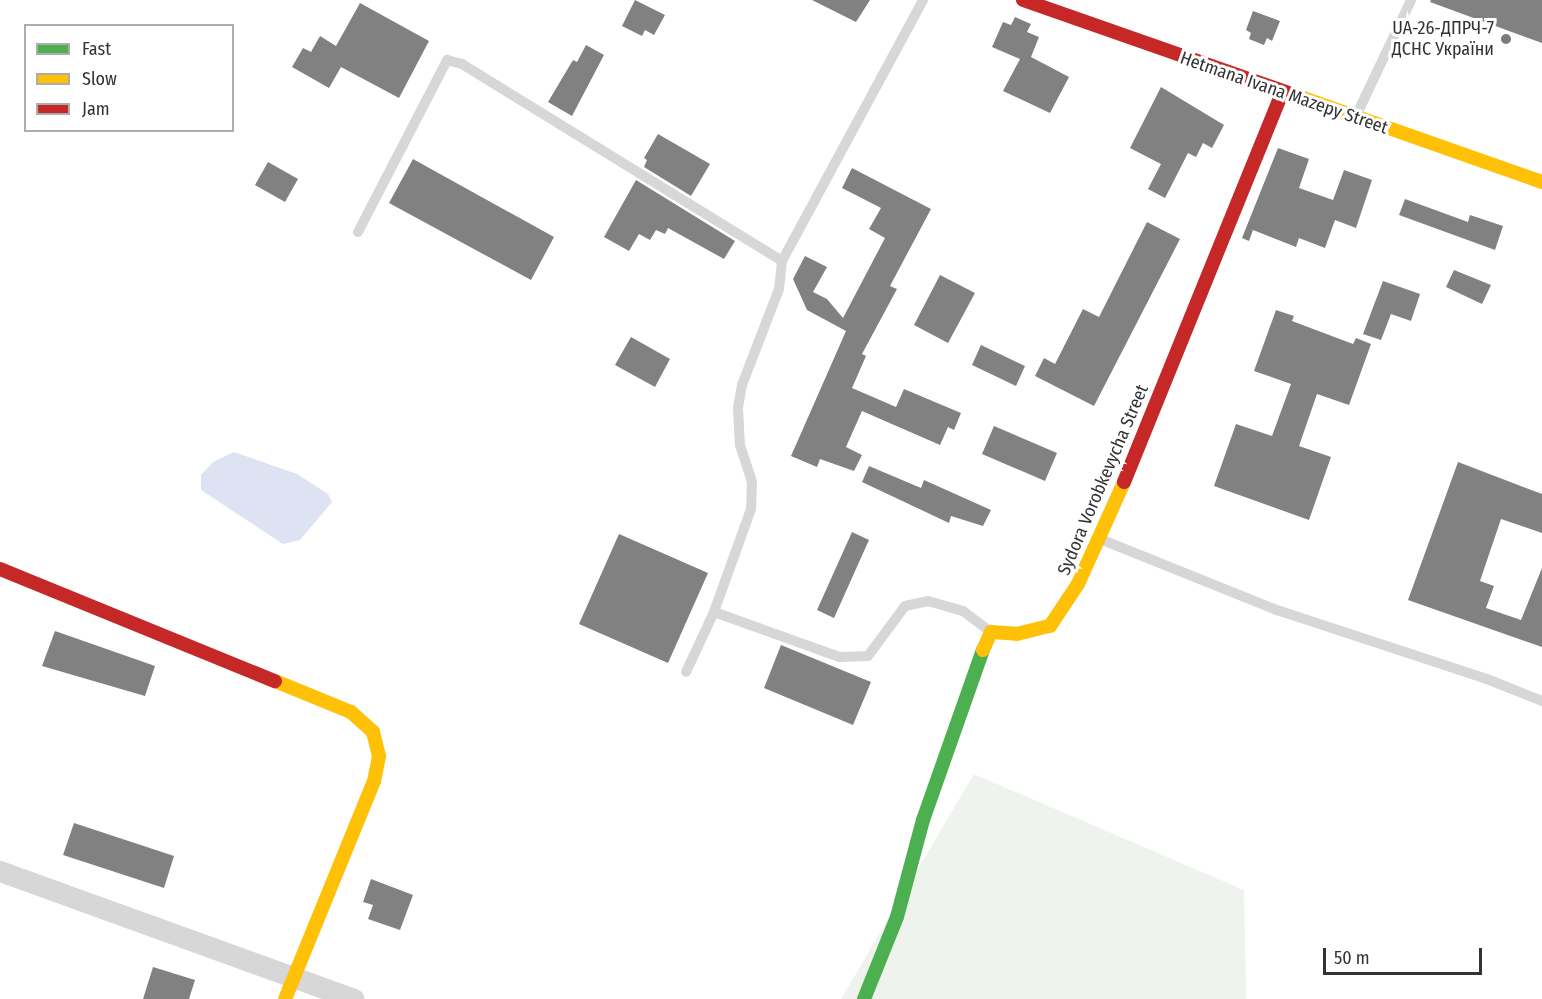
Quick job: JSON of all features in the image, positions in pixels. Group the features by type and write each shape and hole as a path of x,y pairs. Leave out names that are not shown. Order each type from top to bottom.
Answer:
{"street":[{"name":"Hetmana Ivana Mazepy Street","path":"1026,1 1282,93 1542,182"},
{"name":"Sydora Vorobkevycha Street","path":"991,632 1017,634 1050,627 1064,610 1099,539 1282,93"},
{"path":"0,568 351,712 373,732 379,756 374,781 285,999"},
{"path":"864,999 897,917 930,799 970,681 991,632"},
{"path":"0,871 354,999"}],"lane":[{"path":"686,672 714,612 751,509 752,482 740,445 738,408 742,385 779,289 782,261 923,0"},
{"path":"1354,118 1411,0"},
{"path":"358,232 447,60 462,64 782,261"},
{"path":"1099,539 1277,610 1487,678 1542,701"},
{"path":"714,612 840,657 868,656 905,606 928,601 963,611 991,632"}],"shaded area":[{"path":"974,774 1244,890 1246,999 841,999"}],"water":[{"path":"234,452 297,474 328,494 332,502 300,540 283,544 201,490 201,475 213,462"}],"building":[{"path":"635,0 665,15 654,35 645,30 642,36 622,26"},
{"path":"812,0 870,0 856,22"},
{"path":"1431,0 1542,0 1542,43 1430,2"},
{"path":"360,3 429,41 399,98 341,67 329,88 292,67 303,48 311,52 320,36 336,46"},
{"path":"1253,11 1280,21 1272,41 1267,38 1264,45 1249,39 1251,33 1246,30"},
{"path":"1015,17 1031,24 1027,32 1039,37 1031,57 1069,77 1050,113 1003,91 1020,59 992,47 1003,22 1011,25"},
{"path":"586,45 604,55 572,116 548,102 573,60 577,62"},
{"path":"1161,87 1224,125 1212,148 1203,143 1196,157 1188,153 1165,198 1148,189 1161,164 1130,148"},
{"path":"658,134 710,164 691,196 644,167 647,160 644,158"},
{"path":"1278,148 1309,159 1299,188 1333,200 1344,170 1372,180 1356,228 1335,220 1325,248 1299,238 1296,247 1253,230 1249,241 1242,238"},
{"path":"413,159 554,237 531,280 389,203"},
{"path":"268,162 298,179 285,202 255,185"},
{"path":"852,168 931,209 890,286 897,289 862,354 866,356 852,388 896,407 904,389 961,413 954,430 948,427 940,445 862,411 846,447 862,455 854,471 820,459 817,467 791,456 846,331 807,310 793,279 805,256 827,267 813,292 827,299 843,318 885,238 869,229 881,208 842,188"},
{"path":"636,180 735,241 724,259 668,228 665,234 656,230 650,240 639,234 629,251 604,237"},
{"path":"1405,199 1468,222 1470,215 1503,226 1495,250 1399,215"},
{"path":"1147,222 1180,239 1094,406 1035,376 1044,358 1055,364 1083,309 1099,317"},
{"path":"1454,270 1491,285 1482,304 1446,287"},
{"path":"940,275 975,293 948,343 914,325"},
{"path":"1383,281 1420,294 1411,321 1391,314 1381,340 1363,334"},
{"path":"1276,310 1294,316 1292,321 1353,344 1356,338 1371,344 1349,405 1317,394 1299,446 1331,457 1309,520 1214,486 1236,424 1272,436 1291,384 1254,371"},
{"path":"631,337 670,359 655,387 615,365"},
{"path":"981,345 1025,366 1016,386 972,365"},
{"path":"994,426 1057,453 1045,481 982,454"},
{"path":"1458,462 1542,494 1542,533 1501,519 1480,581 1494,586 1486,608 1521,620 1542,568 1542,647 1408,600"},
{"path":"869,466 921,488 924,480 991,510 983,526 951,516 949,523 862,482"},
{"path":"852,532 869,540 834,618 817,610"},
{"path":"619,534 708,573 668,663 579,624"},
{"path":"55,631 155,666 145,696 42,666"},
{"path":"781,645 871,682 853,725 764,688"},
{"path":"74,823 174,856 164,888 63,855"},
{"path":"371,879 413,895 400,930 368,919 373,905 363,902"},
{"path":"153,967 195,980 189,999 143,999"}],"traffic: fast":[{"path":"864,999 897,917 923,820 983,650"}],"traffic: slow":[{"path":"1295,95 1542,182"},
{"path":"983,650 991,632 1017,634 1050,626 1078,584 1124,482"},
{"path":"275,681 351,712 373,732 379,756 374,781 285,999"}],"traffic: jam":[{"path":"1023,0 1295,95"},
{"path":"1124,482 1282,93"},
{"path":"0,569 275,681"}],"place":[{"name":"UA-26-ДПРЧ-7 ДСНС України","path":"1506,39"}]}
